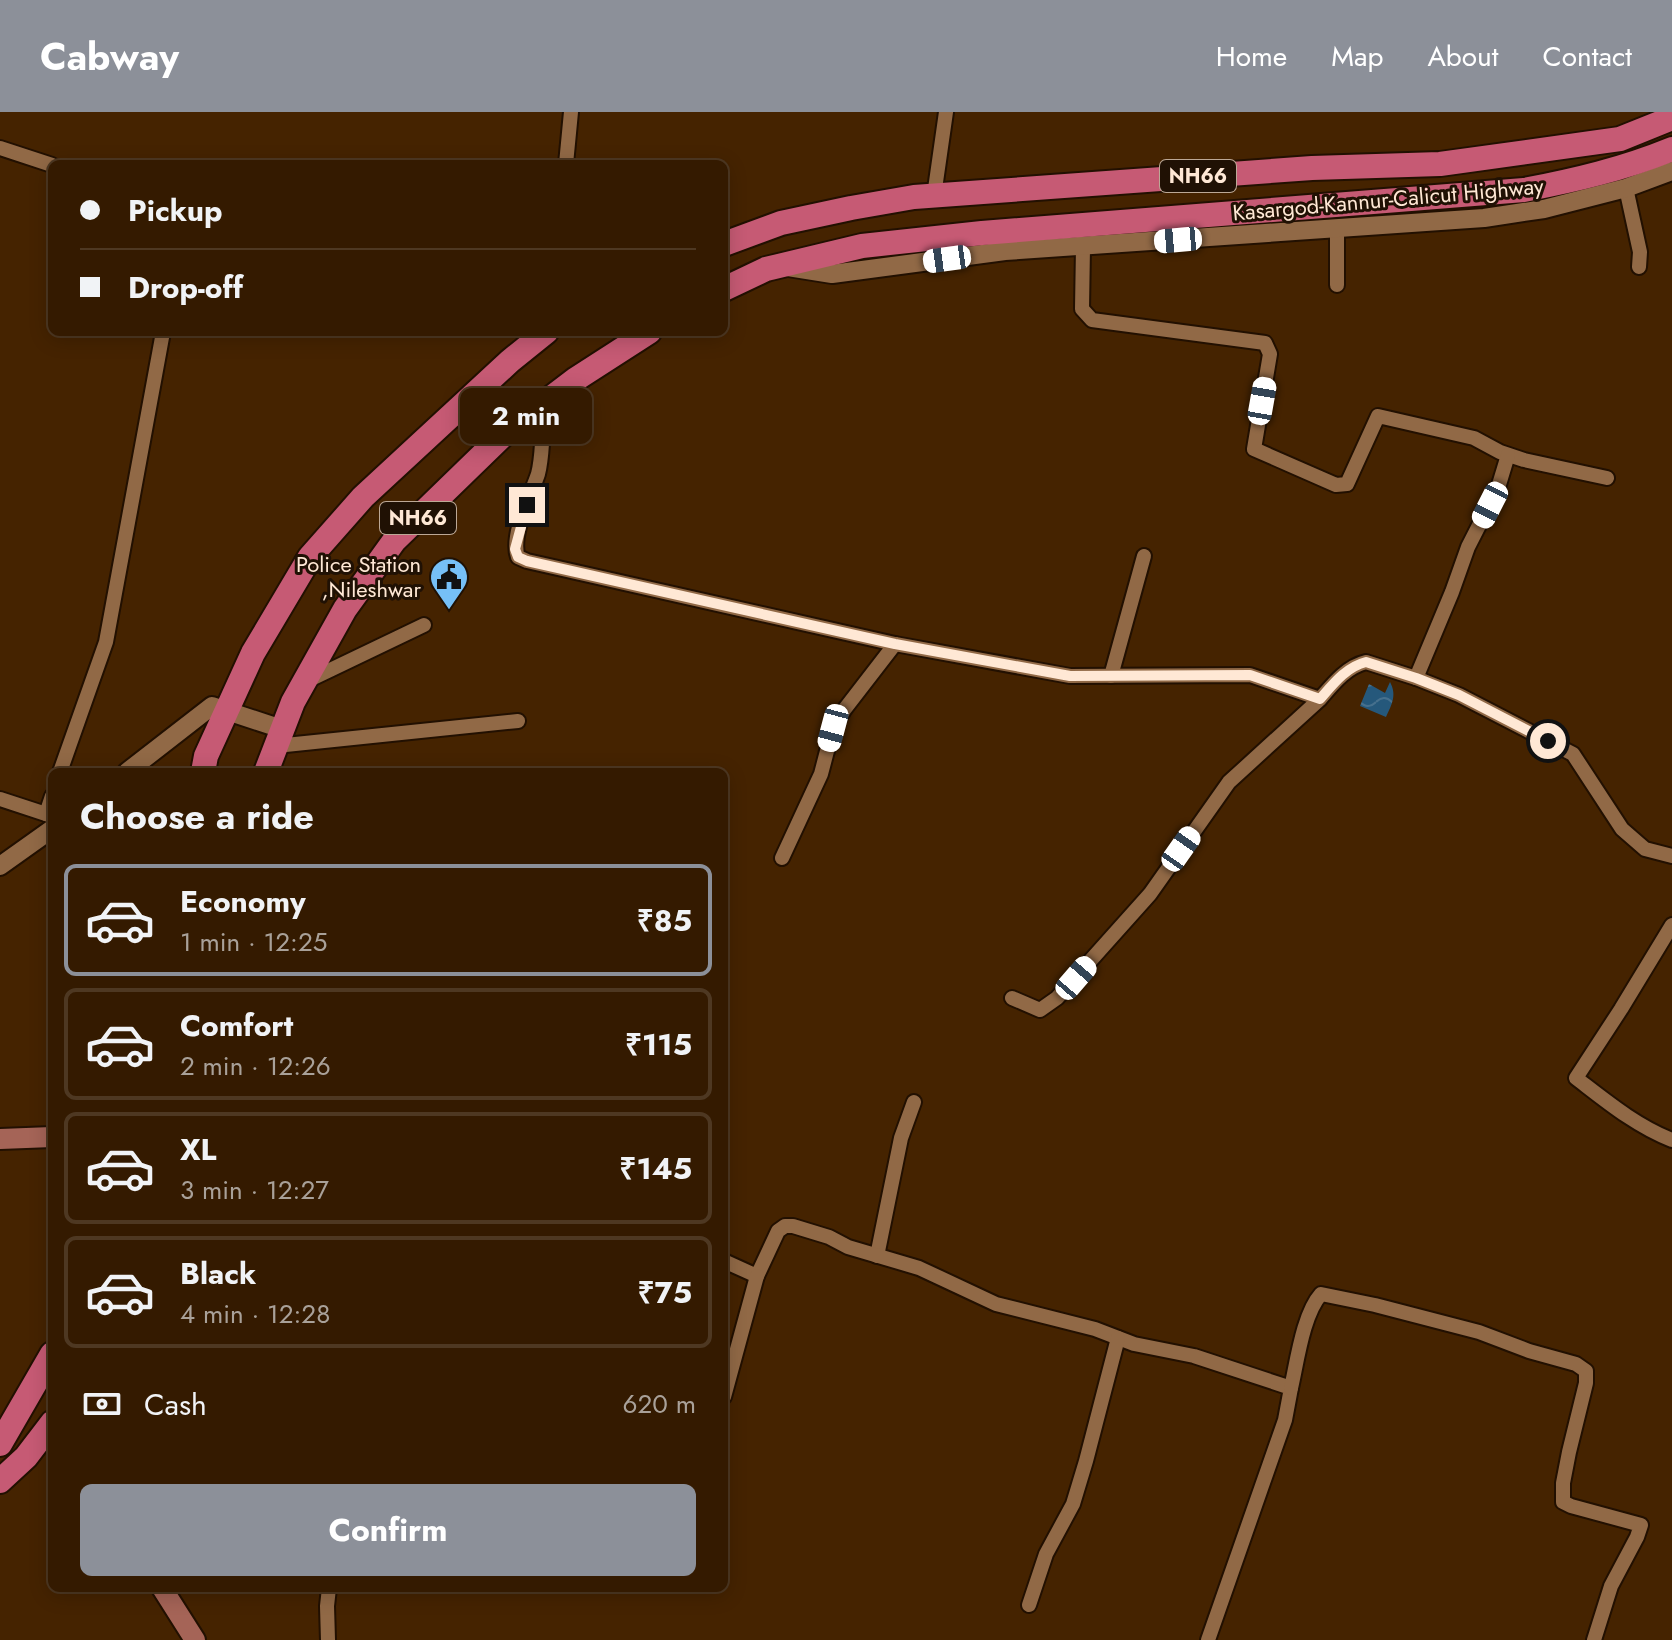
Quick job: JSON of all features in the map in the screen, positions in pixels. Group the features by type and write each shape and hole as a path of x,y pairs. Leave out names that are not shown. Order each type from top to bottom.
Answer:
{"highway":[{"name":"Kasargod-Kannur-Calicut Highway","path":"728,243 781,223 914,197 1297,169 1440,164 1620,139 1672,118"},
{"name":"Kasargod-Kannur-Calicut Highway","path":"728,287 766,269 862,246 982,233 1524,190 1583,179 1672,149"},
{"name":"NH66","path":"204,768 206,756 253,653 310,557 363,497 541,336"},
{"name":"NH66","path":"268,768 304,682 345,609 394,541 504,434 576,379 643,336"},
{"path":"0,1444 48,1361"},
{"path":"0,1481 26,1457 48,1428"}],"main road":[{"path":"0,1139 48,1137"},
{"path":"165,1592 195,1640"}],"street":[{"path":"566,160 571,112"},
{"path":"934,196 946,112"},
{"path":"0,148 48,164"},
{"path":"780,266 832,274 1005,251 1484,218 1544,209 1626,188 1672,171"},
{"path":"1626,188 1640,252 1639,267"},
{"path":"1337,227 1337,285"},
{"path":"1083,247 1082,309 1092,320 1265,343 1270,354 1254,449 1336,485 1347,484 1378,416 1474,438 1524,460 1607,478"},
{"path":"61,768 106,642 162,336"},
{"path":"554,396 545,417 542,456 515,549 518,557 527,561 895,644 1070,676 1250,675 1320,699"},
{"path":"1416,678 1468,547 1498,488 1508,455"},
{"path":"1111,676 1144,556"},
{"path":"304,682 424,625"},
{"path":"782,858 821,774 833,728 895,644"},
{"path":"1012,998 1040,1010 1057,998 1150,894 1229,782 1320,699 1336,680 1357,664 1366,662 1459,695 1573,754 1622,829 1645,849 1672,856"},
{"path":"132,768 212,706 227,710 279,738 518,721"},
{"path":"0,799 48,819"},
{"path":"0,866 48,822"},
{"path":"1672,925 1576,1078 1615,1108 1672,1140"},
{"path":"877,1256 901,1138 914,1102"},
{"path":"728,1382 757,1276 778,1231 785,1226 793,1226 829,1237 848,1247 919,1268 996,1304 1095,1329 1134,1344 1194,1356 1291,1388"},
{"path":"728,1263 757,1276"},
{"path":"1208,1640 1285,1420 1301,1341 1314,1301 1321,1294 1479,1332 1576,1364 1586,1371 1586,1383 1563,1483 1563,1502 1641,1525 1611,1586 1594,1640"},
{"path":"1029,1605 1046,1554 1073,1504 1118,1338"},
{"path":"328,1640 329,1592"}],"water":[{"path":"1390,682 1392,704 1386,717 1360,706 1369,684 1385,693"}],"place":[{"name":"Police Station ,Nileshwar","path":"449,611"}],"route":[{"path":"527,505 515,549 518,557 634,586 895,644 1070,676 1250,675 1320,699 1336,680 1357,664 1366,662 1459,695 1548,741"}]}
